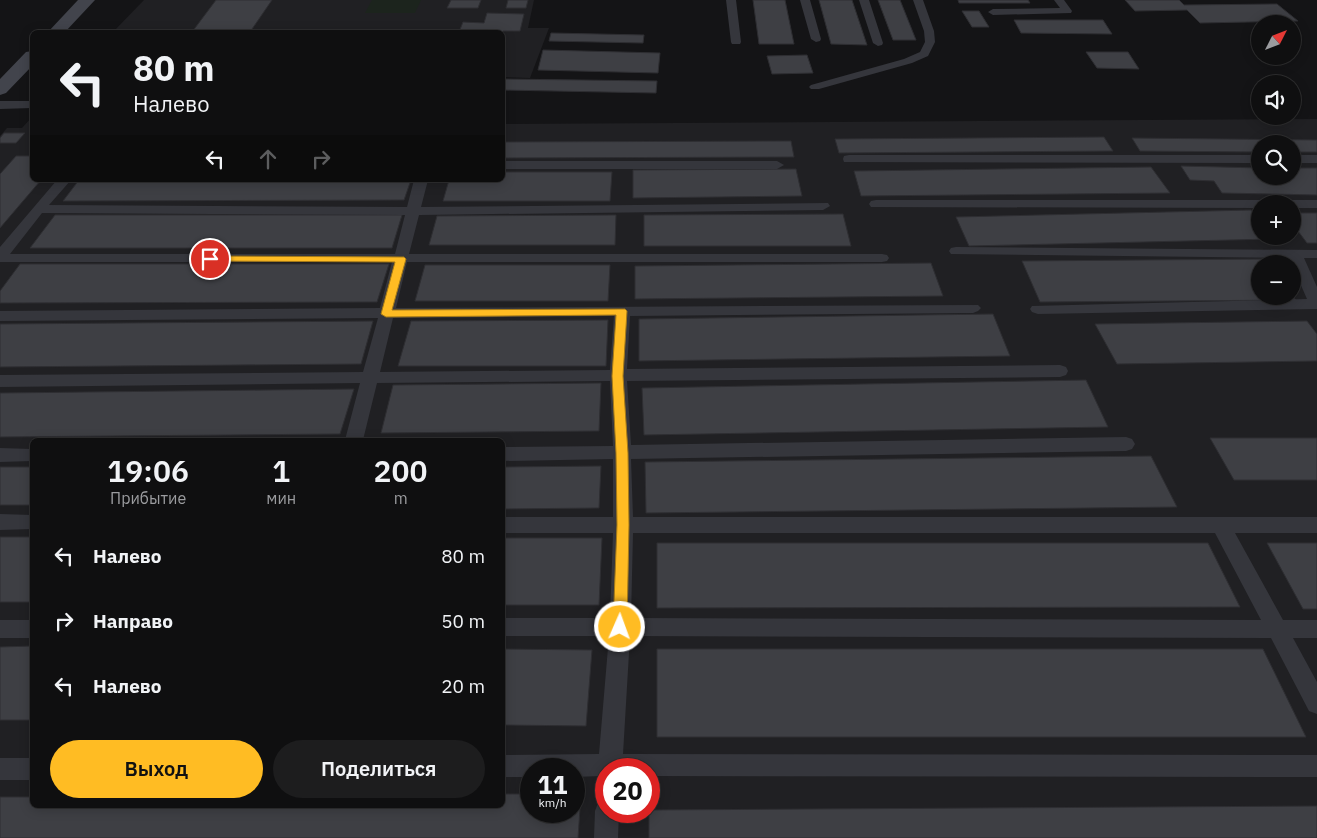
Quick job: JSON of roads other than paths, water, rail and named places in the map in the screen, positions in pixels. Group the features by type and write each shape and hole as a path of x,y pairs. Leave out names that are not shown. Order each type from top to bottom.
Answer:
{"street":[{"path":"58,30 87,0"},
{"path":"0,89 30,58"}],"lane":[{"path":"731,0 736,42"},
{"path":"805,0 816,39"},
{"path":"864,0 878,43"},
{"path":"815,88 908,61 924,54 930,42 929,31 918,0"},
{"path":"993,12 1067,11 1059,0"},
{"path":"0,105 30,105"},
{"path":"849,159 1251,159"},
{"path":"1301,159 1317,159"},
{"path":"505,165 777,165"},
{"path":"0,258 38,209 62,182"},
{"path":"355,438 420,182"},
{"path":"876,204 1317,204"},
{"path":"38,209 413,211 822,206"},
{"path":"956,251 1317,254"},
{"path":"1038,309 1317,304 1295,254"},
{"path":"0,258 882,258"},
{"path":"0,316 973,308"},
{"path":"611,758 620,627 623,525 618,376 622,311"},
{"path":"0,382 1060,371"},
{"path":"505,454 1126,444"},
{"path":"0,455 30,455"},
{"path":"0,522 30,522"},
{"path":"505,525 1317,525"},
{"path":"1221,525 1317,704"},
{"path":"505,627 1317,629"},
{"path":"0,629 30,629"},
{"path":"505,766 595,767"},
{"path":"660,767 1317,766"},
{"path":"0,769 30,769"},
{"path":"606,838 607,823"}]}
